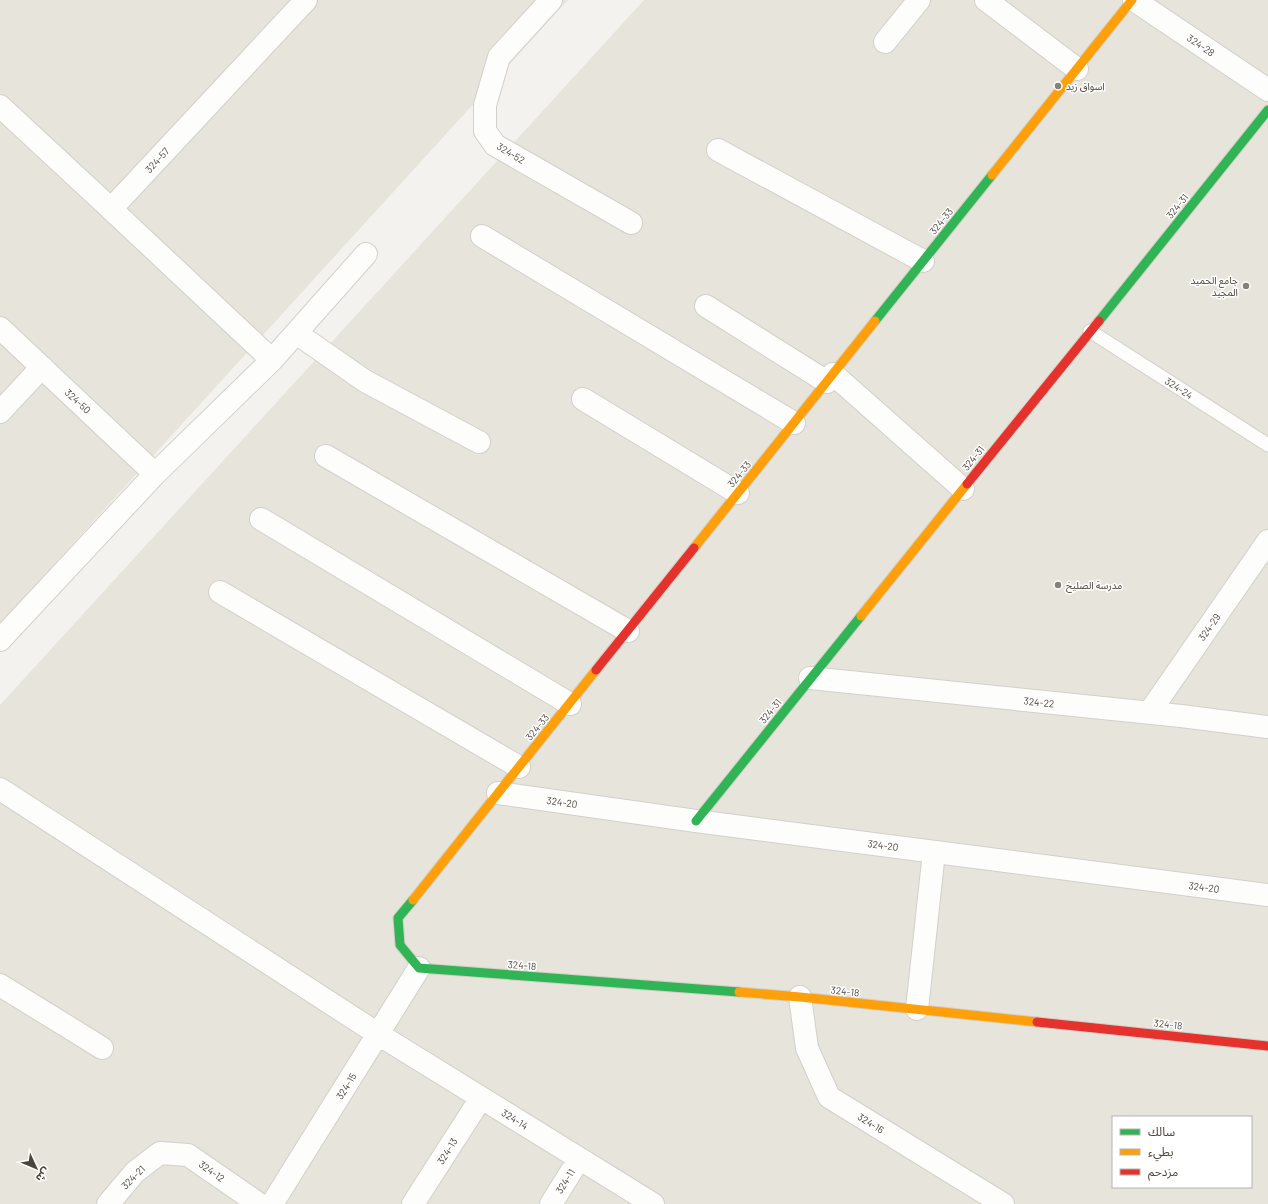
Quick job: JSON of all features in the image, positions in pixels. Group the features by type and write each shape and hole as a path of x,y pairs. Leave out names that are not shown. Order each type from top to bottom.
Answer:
{"street":[{"name":"324-57","path":"110,209 306,0"},
{"name":"324-52","path":"550,0 499,57 486,105 485,131 495,145 631,223"},
{"path":"885,42 919,0"},
{"path":"986,0 1077,69"},
{"name":"324-33","path":"419,968 400,945 398,918 1133,0"},
{"name":"324-28","path":"1133,0 1268,90"},
{"path":"0,106 272,360"},
{"name":"324-31","path":"696,821 1268,110"},
{"path":"718,150 924,261"},
{"path":"482,236 794,423"},
{"path":"0,640 155,474 272,360 366,254"},
{"path":"706,306 830,378 963,489"},
{"name":"324-50","path":"0,328 155,474"},
{"path":"296,333 365,381 479,442"},
{"path":"0,412 42,367"},
{"path":"583,399 738,493"},
{"path":"326,456 628,631"},
{"path":"261,520 570,704"},
{"name":"324-29","path":"1149,713 1268,540"},
{"path":"220,592 519,767"},
{"name":"324-22","path":"810,678 1149,713 1268,727"},
{"name":"324-14","path":"0,789 378,1034 653,1204"},
{"name":"324-20","path":"498,793 696,821 1268,895"},
{"path":"917,1009 934,852"},
{"name":"324-15","path":"272,1204 419,968"},
{"name":"324-18","path":"419,968 800,997 1268,1046"},
{"path":"0,985 102,1048"},
{"name":"324-16","path":"800,997 807,1048 829,1097 1003,1204"},
{"name":"324-13","path":"413,1204 481,1098"},
{"name":"324-21","path":"108,1204 135,1172 160,1153"},
{"name":"324-12","path":"160,1153 188,1155 259,1204"},
{"name":"324-11","path":"551,1204 579,1159"}],"lane":[{"name":"324-24","path":"1090,331 1268,445"}],"shaded area":[{"path":"0,0 568,0 0,624"},
{"path":"644,0 1268,0 1268,1204 0,1204 0,705"}],"traffic: fast":[{"path":"1099,321 1268,110"},
{"path":"875,321 992,175"},
{"path":"696,821 861,616"},
{"path":"413,900 398,918 400,945 419,968 739,992"}],"traffic: slow":[{"path":"992,175 1132,0"},
{"path":"694,548 875,321"},
{"path":"861,616 967,484"},
{"path":"413,900 596,670"},
{"path":"739,992 1037,1022"}],"traffic: jam":[{"path":"967,484 1099,321"},
{"path":"596,670 694,548"},
{"path":"1037,1022 1268,1046"}],"place":[{"name":"اسواق زيد","path":"1058,86"},
{"name":"جامع الحميد المجيد","path":"1246,286"},
{"name":"مدرسة الصليخ","path":"1058,585"}]}
